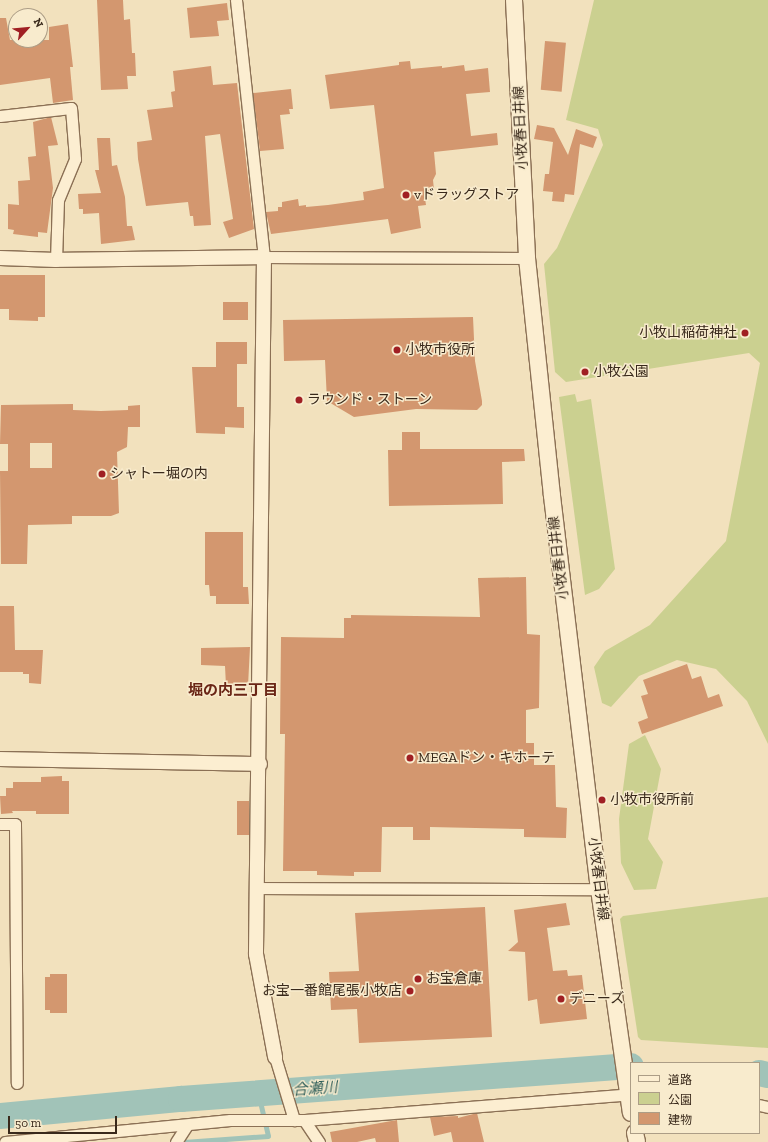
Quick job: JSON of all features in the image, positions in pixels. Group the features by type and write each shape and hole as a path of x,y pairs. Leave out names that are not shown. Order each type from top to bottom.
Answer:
{"main road":[{"name":"小牧春日井線","path":"514,0 528,258 552,496 600,889 630,1105"}],"street":[{"path":"236,0 264,257 260,764 256,954 275,1057 297,1119 319,1142"},
{"path":"0,116 71,108 75,159 58,200 56,260"},
{"path":"0,258 56,260 264,257 528,258"},
{"path":"0,758 260,764"},
{"path":"0,824 15,824 17,1083"},
{"path":"258,888 600,889"},
{"path":"5,1142 93,1138 230,1120 297,1119 628,1090"},
{"path":"176,1142 187,1125"}],"green space":[{"path":"594,0 768,0 768,744 747,701 716,669 677,660 639,676 611,707 602,703 594,667 605,651 650,625 726,541 760,363 749,353 566,382 555,372 544,264 557,248 603,145 598,129 566,120"},
{"path":"575,394 577,402 591,399 615,569 599,589 585,595 559,397"},
{"path":"645,735 661,769 648,839 663,862 656,889 634,890 621,863 619,819 629,744"},
{"path":"768,897 768,1048 641,1040 638,1037 620,919 623,916"}],"building":[{"path":"97,0 123,0 124,20 130,19 132,53 135,53 136,76 127,76 128,89 101,90"},
{"path":"227,3 229,20 217,21 219,36 190,38 187,8"},
{"path":"0,18 6,18 8,29 8,48 48,48 49,27 68,24 73,67 70,67 73,100 53,103 50,78 0,85"},
{"path":"545,41 566,43 562,92 541,90"},
{"path":"410,61 411,69 442,66 442,68 464,65 465,71 488,68 490,92 466,94 471,136 497,133 498,145 434,152 436,174 433,180 434,190 424,192 426,205 418,206 421,228 391,234 388,219 271,234 266,212 278,211 278,207 282,207 282,202 298,199 299,206 306,205 306,207 328,205 364,200 363,192 384,188 374,105 330,109 325,75 399,65 399,62"},
{"path":"211,66 213,85 237,83 254,229 229,238 223,222 233,219 220,134 205,136 211,225 194,226 193,216 190,216 188,202 146,206 138,159 137,142 152,140 147,110 173,107 171,92 175,91 173,71"},
{"path":"291,89 293,109 289,109 290,114 280,115 284,149 260,151 253,93"},
{"path":"51,117 58,145 48,146 53,188 47,233 38,232 38,237 13,234 14,230 8,229 8,204 19,205 18,181 30,180 28,157 36,156 33,122"},
{"path":"537,125 554,128 568,155 576,129 597,137 593,148 580,144 574,195 565,194 564,202 552,201 553,192 543,191 545,174 549,174 553,142 534,139"},
{"path":"97,138 110,138 112,166 117,165 125,197 127,226 132,226 135,240 101,244 99,213 83,214 83,209 79,209 78,194 101,193 95,170 99,170"},
{"path":"0,275 45,275 45,317 38,317 38,321 9,320 9,309 0,309"},
{"path":"223,302 248,302 248,320 223,320"},
{"path":"473,317 475,361 482,401 482,405 477,410 416,409 354,417 327,401 325,360 284,361 283,320"},
{"path":"216,342 247,342 247,364 237,364 237,407 244,407 244,428 225,427 225,434 196,433 192,367 216,367"},
{"path":"73,404 73,410 101,411 128,410 128,406 140,405 140,427 128,427 127,447 117,452 119,513 111,516 72,516 72,524 28,525 27,564 1,564 0,471 8,471 8,444 0,444 1,405","holes":["30,443 52,443 52,468 30,468"]},
{"path":"402,432 420,432 420,449 524,449 525,461 502,462 503,504 389,506 388,450 402,450"},
{"path":"205,532 243,532 243,587 248,587 249,604 216,604 216,596 210,596 209,585 205,585"},
{"name":"MEGAドン・キホーテ","path":"526,577 527,634 540,635 539,708 526,710 526,743 534,743 534,765 555,765 556,807 567,808 566,838 524,837 524,829 430,827 430,840 413,840 413,827 382,827 381,872 354,872 354,876 317,875 317,871 283,871 285,734 280,734 281,637 344,638 344,618 351,618 351,615 480,617 478,578"},
{"path":"0,606 14,606 15,650 43,650 41,684 29,683 29,674 23,674 23,672 0,672"},
{"path":"250,647 248,686 226,686 225,666 201,665 201,648"},
{"path":"687,664 692,679 701,676 708,698 719,694 723,706 642,734 638,722 648,718 641,696 648,694 643,680"},
{"path":"62,776 62,781 69,781 69,814 36,814 36,811 12,811 13,813 1,814 0,796 6,796 6,788 13,788 13,782 41,782 41,777"},
{"path":"237,801 249,801 249,835 237,835"},
{"path":"566,903 570,925 547,928 553,971 567,970 568,976 582,975 587,1019 540,1024 537,999 528,1001 525,952 508,951 518,942 514,910"},
{"name":"お宝一番館尾張小牧店","path":"485,907 492,1037 359,1043 357,1009 331,1010 329,972 359,971 355,913"},
{"path":"50,974 67,974 67,1013 50,1013 50,1010 45,1010 45,977 50,977"},
{"path":"477,1113 484,1142 453,1142 451,1132 434,1136 430,1117 458,1116 458,1118"},
{"path":"397,1120 399,1142 376,1142 375,1138 357,1142 332,1142 330,1132"}],"waterway":[{"name":"合瀬川","path":"0,1116 181,1099 630,1066"},
{"name":"合瀬川","path":"760,1073 768,1075"},
{"path":"184,1142 268,1136 258,1093"}],"place":[{"name":"vドラッグストア","path":"406,195"},
{"name":"小牧山稲荷神社","path":"745,333"},
{"name":"小牧市役所","path":"397,350"},
{"name":"小牧公園","path":"585,372"},
{"name":"ラウンド・ストーン","path":"299,400"},
{"name":"シャトー堀の内","path":"102,474"},
{"name":"MEGAドン・キホーテ","path":"410,758"},
{"name":"小牧市役所前","path":"602,800"},
{"name":"お宝倉庫","path":"418,979"},
{"name":"お宝一番館尾張小牧店","path":"410,991"},
{"name":"デニーズ","path":"561,999"}],"district":[{"name":"堀の内三丁目","path":"233,691"}]}
